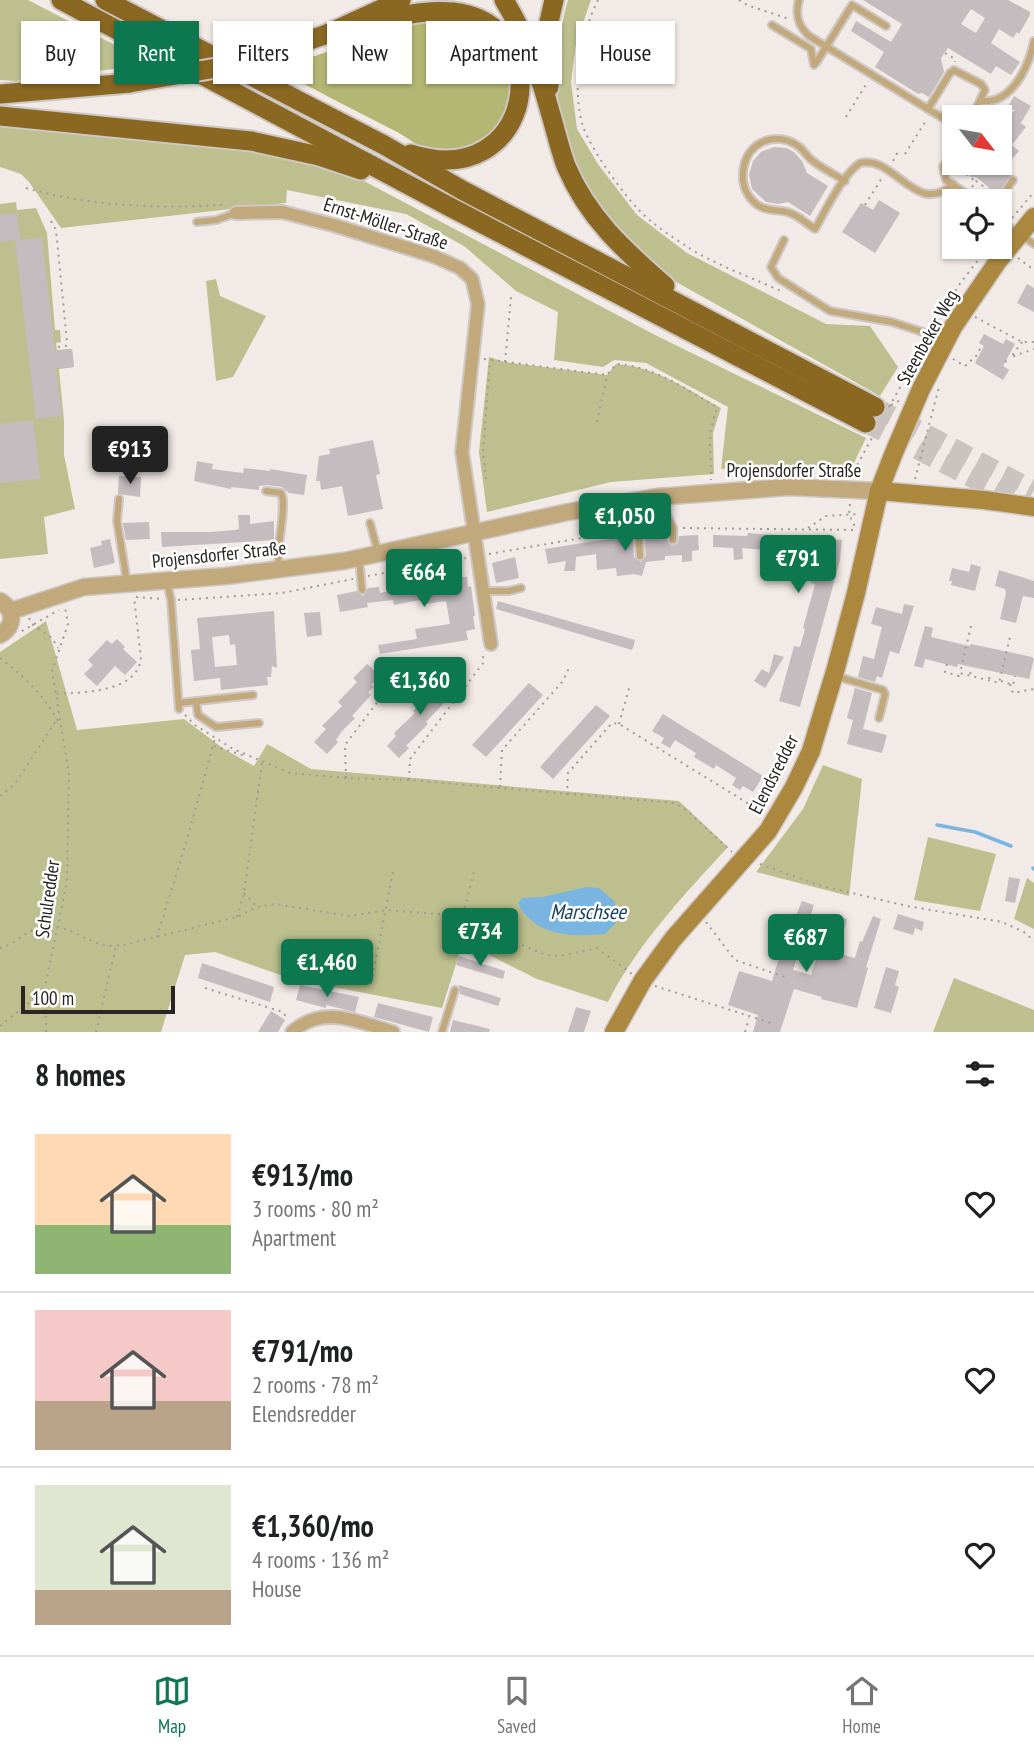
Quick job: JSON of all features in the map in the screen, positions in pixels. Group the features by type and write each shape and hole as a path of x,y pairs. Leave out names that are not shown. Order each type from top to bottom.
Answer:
{"highway":[{"path":"61,0 450,207 875,419"},
{"path":"105,0 691,309 875,419"},
{"path":"355,21 401,0"},
{"path":"504,0 523,30 566,166 597,219 622,249 691,309"},
{"path":"550,112 547,68 549,22 554,0"},
{"path":"384,21 414,14 454,12 483,22 505,40 519,71 521,85 518,109 506,130 487,149 474,155 445,160 416,156 384,145"},
{"path":"0,94 130,83 216,68 327,34"},
{"path":"0,116 251,141 344,164 450,207"}],"main road":[{"name":"Steenbeker Weg","path":"879,491 943,342 982,283 1022,236 1034,217"},
{"name":"Projensdorfer Straße","path":"879,491 1034,507"},
{"name":"Elendsredder","path":"614,1032 643,980 697,910 744,859 775,820 794,787 811,751 834,676 879,491"}],"street":[{"name":"Ernst-Möller-Straße","path":"236,213 282,212 333,225 433,256 460,268 472,279 478,304 462,452 474,534"},
{"name":"Projensdorfer Straße","path":"0,635 10,626 5,606 83,587 279,570 359,558 568,512 657,497 789,486 879,491"},
{"path":"474,534 483,591 486,645"},
{"path":"293,1031 308,1019 331,1016 393,1032"}],"lane":[{"path":"799,0 799,25 809,36 942,117"},
{"path":"772,25 811,49 815,64 852,5 886,26"},
{"path":"982,101 990,102 1010,89 1033,52 1034,41"},
{"path":"928,108 954,70 984,88 986,93 980,105"},
{"path":"845,181 810,160 802,149 791,142 774,138 751,150 744,163 744,189 759,206 769,211 790,213 815,229 852,170 863,162 873,163 924,194 939,194 953,184"},
{"path":"945,175 946,180 960,189"},
{"path":"1007,189 1013,180"},
{"name":"Ernst-Möller-Straße","path":"197,222 216,220 236,213"},
{"path":"784,240 771,267 778,278 818,305 830,311 892,322 943,342"},
{"path":"266,491 281,493 284,498 279,570"},
{"path":"657,497 673,528 673,540"},
{"path":"118,499 117,521 128,584"},
{"path":"636,500 640,556"},
{"path":"370,523 379,554"},
{"path":"359,558 362,590"},
{"path":"166,580 171,600 179,706 196,701 253,695"},
{"path":"483,591 521,588"},
{"path":"834,676 883,690 885,694 879,718"},
{"path":"196,701 198,715 216,727 259,723"},
{"path":"442,1032 455,990"}],"path":[{"path":"598,0 587,32 577,80 582,125 600,158 639,211 689,248 789,295"},
{"path":"739,0 799,25"},
{"path":"945,52 955,59 954,70"},
{"path":"846,117 873,74"},
{"path":"905,154 928,116 928,108"},
{"path":"865,205 899,150"},
{"path":"968,175 986,189"},
{"path":"970,189 976,181"},
{"path":"26,188 64,199 179,207 222,205 236,213"},
{"path":"1034,192 1017,257 1034,270"},
{"path":"51,221 56,230 67,342 66,346 57,347"},
{"path":"849,514 826,516 807,528 857,530 849,514 854,471 875,419 943,342 959,285 979,259"},
{"path":"505,362 512,297"},
{"path":"979,320 1021,342 1034,342"},
{"path":"943,342 950,358 965,366 982,345"},
{"path":"1005,362 1021,342"},
{"path":"1011,357 1034,349"},
{"path":"486,478 483,452 491,360"},
{"path":"496,361 607,375"},
{"path":"597,422 607,375 617,364 634,365 653,371 717,407 709,433 713,491"},
{"path":"914,480 942,377"},
{"path":"56,695 97,692 128,679 140,667 141,659 134,597 171,600"},
{"name":"Schulredder","path":"46,1032 45,986 67,882 69,774 52,671 68,624 65,607 32,624 52,638 58,648"},
{"path":"947,664 945,673 959,676 971,626"},
{"path":"1000,681 1010,637"},
{"path":"409,780 410,759 484,662 486,645"},
{"name":"Schulredder","path":"0,658 21,674 45,699 62,729"},
{"path":"346,778 345,745 394,680 401,661"},
{"path":"500,789 502,750 563,681 569,668"},
{"path":"970,676 972,668"},
{"path":"960,673 1013,685 1015,676"},
{"path":"989,680 991,673"},
{"path":"1010,684 1013,693 1034,689"},
{"path":"620,724 630,685"},
{"path":"179,706 190,721 247,756"},
{"path":"0,796 19,778 57,719"},
{"path":"568,795 568,774 612,723 620,724 775,820"},
{"path":"157,938 215,737"},
{"path":"213,746 290,773 409,780 675,803 744,859 818,886 907,906 1002,922 1024,932 1034,941"},
{"path":"237,917 244,892 262,762"},
{"path":"371,984 394,867"},
{"path":"463,916 474,872"},
{"path":"244,892 257,907"},
{"path":"0,948 15,942 34,928 58,927 107,946 116,946 237,917 257,907 275,904 350,916 387,910 463,916 546,955 559,956 597,948 643,980 664,990 771,1023"},
{"path":"697,910 735,960 785,977"},
{"path":"96,1032 116,946"},
{"path":"0,1026 35,998 45,986"},
{"path":"205,988 283,1012 293,1031"},
{"path":"745,1032 750,1017"}],"green space":[{"path":"0,0 28,0 69,21 21,21 21,80 0,80"},
{"path":"568,0 591,0 584,21 576,21 571,82 577,129 598,164 637,215 687,253 826,324 870,326 898,367 880,396 678,283 639,254 614,228 580,171 564,130 557,90 557,84 562,84 562,25"},
{"path":"426,22 426,84 510,84 509,100 496,128 485,139 471,147 437,152 427,149 305,84 313,84 313,57 327,52 327,84 412,84 412,24"},
{"path":"100,37 114,44 114,69 100,71"},
{"path":"0,126 250,149 292,157 362,180 657,336 866,438 851,469 721,469 728,407 646,363 614,360 603,367 554,360 558,312 516,291 464,246 406,214 287,190 286,203 61,228 21,174 0,167"},
{"path":"16,202 17,210 36,208 47,233 55,330 60,330 61,342 56,343 57,350 72,349 74,367 59,369 64,455 75,509 44,517 48,554 0,559 0,204"},
{"path":"216,279 220,296 266,316 233,377 216,381 206,281"},
{"path":"489,357 505,362 607,375 616,364 644,369 671,380 721,408 713,433 714,474 611,482 487,512 479,452"},
{"path":"46,621 77,730 184,719 224,749 254,766 267,744 311,769 679,801 728,847 648,940 608,1002 537,979 463,942 442,1008 292,979 215,952 185,955 161,1032 0,1032 0,652"},
{"path":"823,765 862,779 849,896 756,872 803,809"},
{"path":"928,837 996,854 980,911 914,900"},
{"path":"1027,878 1034,883 1034,929 1014,919"},
{"path":"954,978 1034,1010 1034,1032 933,1032"}],"water":[{"name":"Marschsee","path":"586,887 599,888 615,902 616,923 605,934 568,934 544,929 525,914 518,903 522,898 543,897"}],"building":[{"path":"863,0 1008,0 1030,12 1019,34 1017,32 1013,38 999,29 991,43 1020,62 1011,75 996,66 991,74 948,48 941,58 944,72 929,97 918,94 875,67 884,52 851,31 856,21 891,42 902,24","holes":["971,9 985,18 976,33 961,24"]},
{"path":"1014,96 1031,106 1021,123 1026,127 1012,145 1012,114 1015,110 1009,105"},
{"path":"1012,145 1019,151 1012,159"},
{"path":"774,147 794,152 807,173 828,186 810,216 788,202 766,202 752,189 749,175 753,161 761,152"},
{"path":"969,175 1012,175 1001,189 991,189 976,177"},
{"path":"879,200 900,213 875,253 842,232 861,203 873,210"},
{"path":"17,213 20,240 42,238 55,351 72,349 74,367 56,368 62,416 36,419 15,240 0,242 0,215"},
{"path":"1027,284 1034,288 1034,312 1017,303"},
{"path":"984,334 1003,344 1006,339 1015,344 1003,366 1009,370 1003,380 975,363 984,346 979,343"},
{"path":"33,420 40,479 0,483 0,424"},
{"path":"373,440 383,509 348,516 342,486 321,490 320,481 316,481 319,456 330,454 329,449"},
{"path":"197,461 213,464 212,469 243,473 244,468 307,475 304,495 267,485 259,486 259,490 231,489 194,481"},
{"path":"119,476 141,477 140,497 118,494"},
{"path":"238,515 250,515 250,524 274,521 274,540 162,547 161,532 235,530 239,529"},
{"path":"149,522 150,539 126,540 123,523"},
{"path":"667,532 668,542 672,546 678,543 679,536 698,535 699,550 692,551 692,561 682,562 682,555 665,556 665,560 646,562 642,576 617,576 616,568 597,570 596,554 576,557 575,571 564,571 566,561 548,564 545,549 633,535 634,557 641,562 646,556 644,533"},
{"path":"748,533 842,540 840,560 800,707 779,701 794,646 800,647 805,629 803,628 815,584 811,583 816,565 796,563 797,553 742,548 743,559 734,560 733,548 713,547 713,535 747,536"},
{"path":"110,539 115,563 94,568 90,548 102,545 101,541"},
{"path":"515,557 519,578 496,583 492,563"},
{"path":"971,564 981,567 975,591 951,585 952,581 949,581 952,568 969,572"},
{"path":"999,570 1034,581 1034,598 1023,596 1016,623 1000,619 1006,593 1005,589 995,586"},
{"path":"462,573 462,577 467,577 468,587 471,586 475,616 475,629 466,631 468,640 380,654 378,645 417,639 415,629 450,624 446,601 426,604 425,599 394,605 393,600 367,603 368,607 340,612 337,595 357,591 363,596 368,588 379,587 380,593 398,589 397,585"},
{"path":"498,601 635,640 634,645 632,650 496,609"},
{"path":"904,604 914,606 899,654 890,651 882,678 877,676 875,682 858,677 863,656 874,659 882,627 871,624 876,607 902,614"},
{"path":"274,611 277,668 272,666 271,677 267,677 268,685 221,690 220,678 194,681 191,650 200,649 197,618","holes":["229,635 230,645 235,644 237,665 215,667 212,637"]},
{"path":"320,612 322,635 307,637 304,613"},
{"path":"925,626 933,628 931,637 1032,657 1034,659 1029,679 925,659 923,668 914,666"},
{"path":"117,639 137,662 125,675 115,666 97,686 84,674 93,665 88,660 107,640 112,644"},
{"path":"774,654 784,657 765,688 754,681 762,669 769,673"},
{"path":"367,664 380,676 371,685 374,687 368,692 371,695 352,716 355,718 342,731 336,740 338,742 327,754 314,742 326,729 322,726 342,706 338,702 357,682 353,678"},
{"path":"443,676 454,688 399,758 387,746 396,736 394,733 415,713 413,711 432,690 430,688"},
{"path":"529,683 543,695 486,757 472,745"},
{"path":"855,688 872,693 863,729 887,735 882,753 847,744 853,720 847,718"},
{"path":"596,705 610,716 553,779 540,767"},
{"path":"663,714 763,776 753,792 743,786 740,790 732,785 736,778 716,765 714,769 694,757 696,753 675,740 670,748 661,743 664,738 652,731"},
{"path":"1009,877 1020,879 1015,903 1005,901"},
{"path":"802,901 814,905 793,970 811,975 835,915 847,919 837,953 855,958 860,941 862,942 873,916 881,919 857,1008 794,989 780,1032 753,1032 758,1015 728,1005 739,971 772,981 787,932 789,933"},
{"path":"898,914 924,922 922,931 915,928 913,935 893,929"},
{"path":"459,956 505,971 503,979 456,965"},
{"path":"202,963 274,987 270,1002 198,978"},
{"path":"886,967 899,971 895,985 899,987 891,1013 874,1008"},
{"path":"300,985 359,997 355,1012 296,1000"},
{"path":"459,985 501,998 498,1006 460,994"},
{"path":"378,1003 433,1017 429,1032 374,1017"},
{"path":"576,1007 591,1011 584,1032 568,1032"},
{"path":"271,1011 285,1020 278,1032 258,1032"},
{"path":"453,1020 490,1029 489,1032 450,1032"}],"waterway":[{"path":"937,825 975,832 1011,846"}],"tunnel":[{"path":"875,407 1034,490"},
{"path":"866,423 1023,505"}]}
